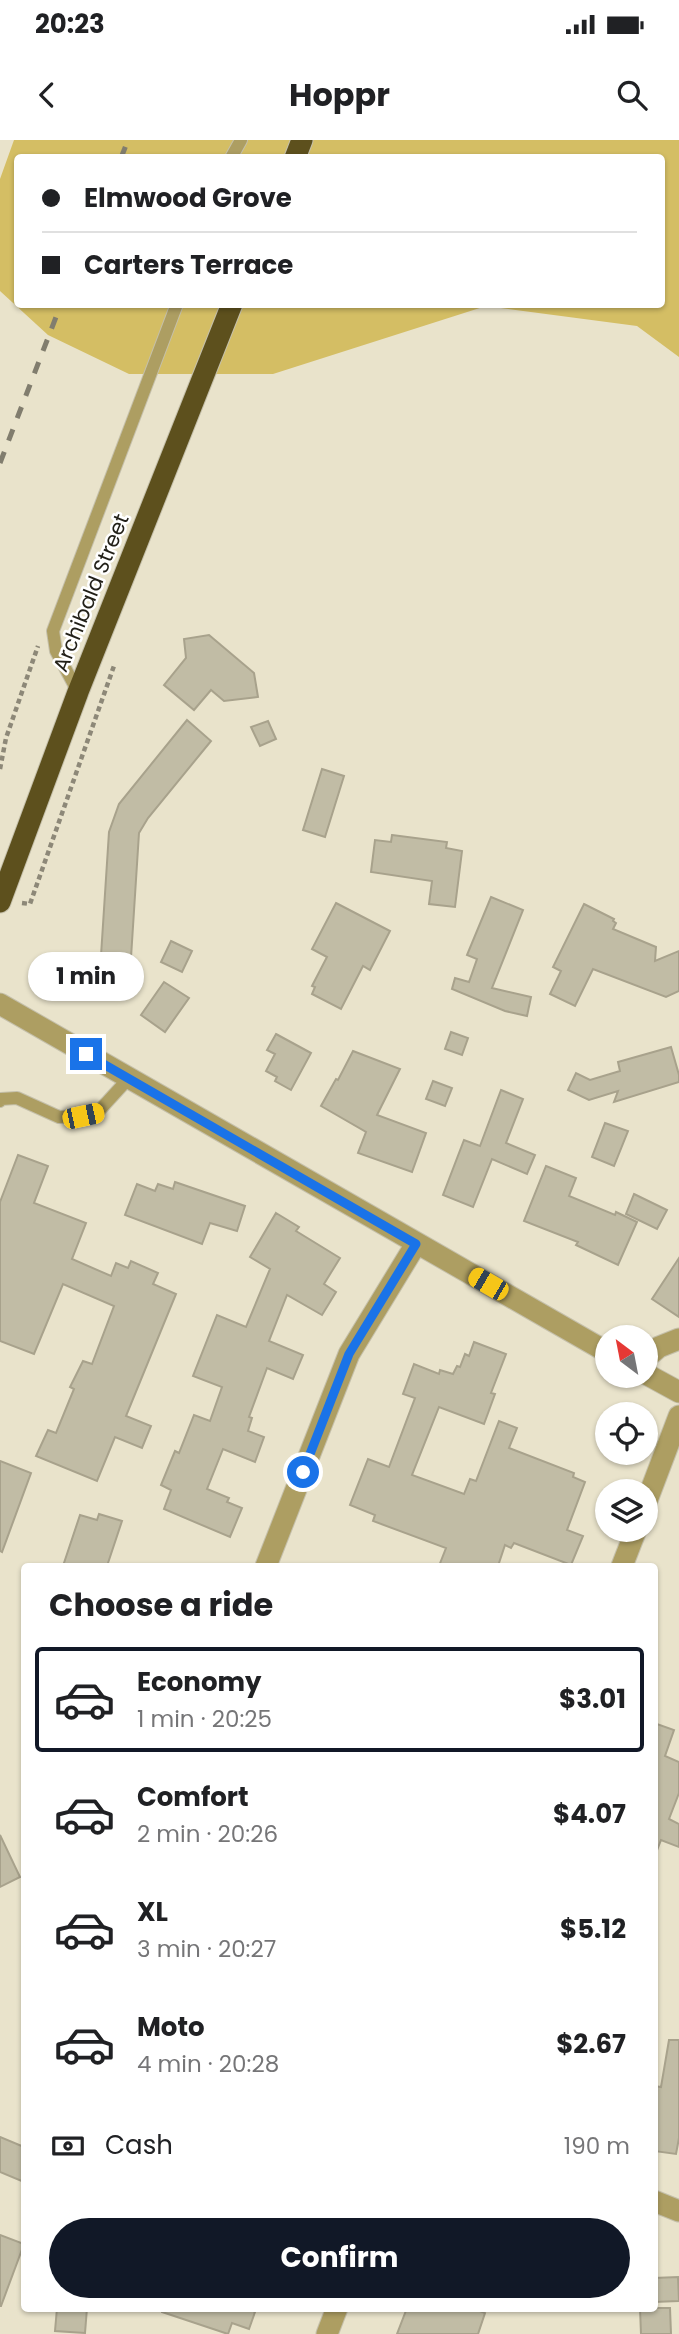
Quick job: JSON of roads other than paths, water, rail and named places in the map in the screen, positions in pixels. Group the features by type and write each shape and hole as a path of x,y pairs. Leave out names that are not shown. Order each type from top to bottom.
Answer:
{"highway":[{"name":"Archibald Street","path":"0,902 78,692 230,308"}],"street":[{"path":"0,1004 595,1345"},
{"path":"267,1563 349,1354 416,1244"},
{"path":"658,1348 679,1339"},
{"path":"658,1381 679,1392"},
{"path":"655,1479 679,1416"},
{"path":"623,1563 631,1542"},
{"path":"658,2203 679,2211"},
{"path":"327,2334 335,2312"}],"lane":[{"path":"78,692 56,651 52,631 175,308"},
{"path":"0,1101 17,1098 59,1116 83,1116 97,1113 129,1078"}],"railway":[{"path":"123,154 128,140"},
{"path":"0,463 59,308"}]}
